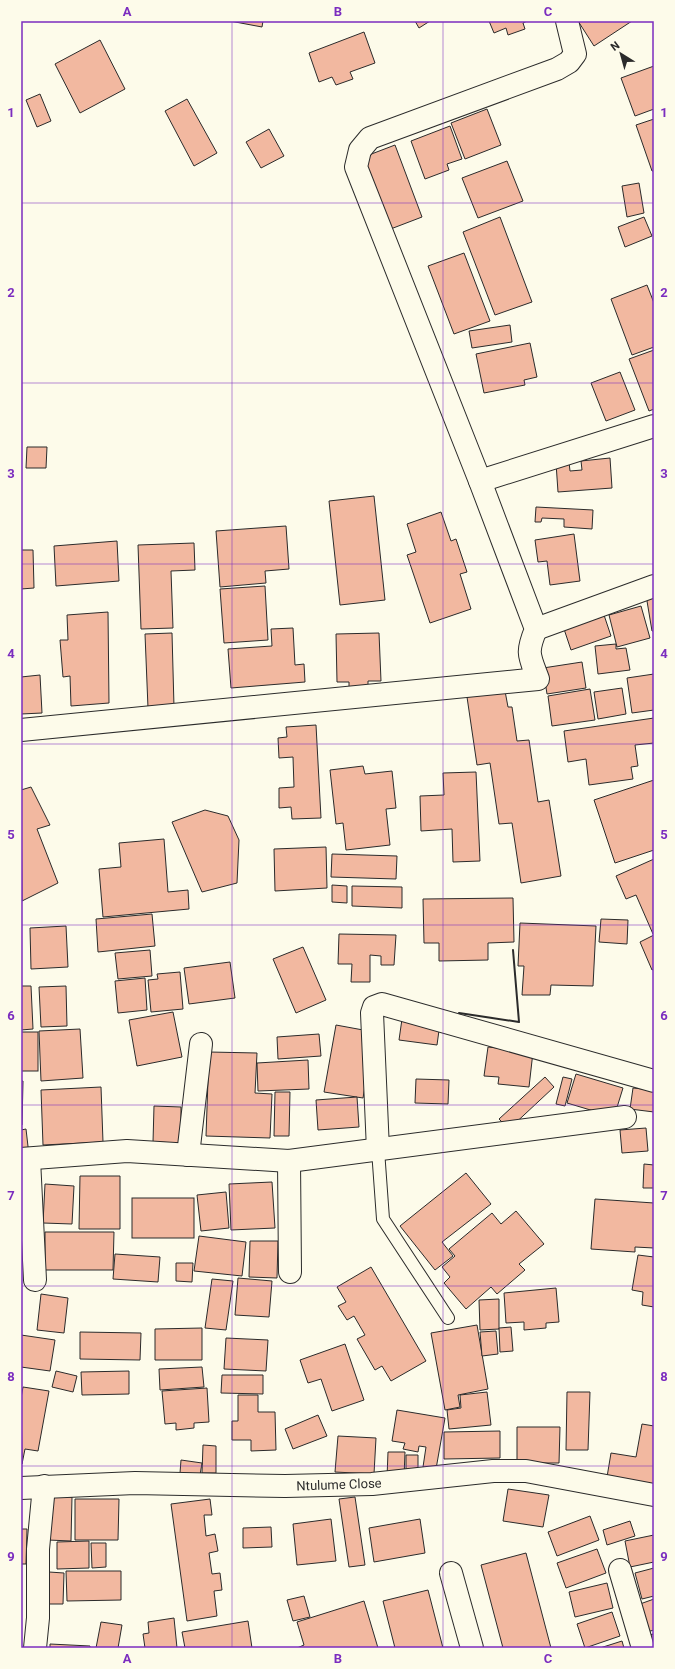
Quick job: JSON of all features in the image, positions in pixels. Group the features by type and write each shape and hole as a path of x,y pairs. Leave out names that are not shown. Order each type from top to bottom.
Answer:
{"street":[{"path":"21,730 538,679 530,658 529,646 536,629 480,481 356,167 360,150 370,138 557,69 569,62 575,54 567,21"},
{"path":"480,481 654,426"},
{"path":"536,629 654,586"},
{"path":"378,1150 372,1013 374,1007 382,1004 583,1060 654,1082"},
{"path":"188,1155 201,1044"},
{"path":"35,1280 25,1159 127,1151 289,1162 625,1117"},
{"path":"289,1162 290,1272"},
{"name":"Ntulume Close","path":"21,1488 135,1483 285,1486 372,1484 493,1471 519,1471 572,1478 654,1495"},
{"path":"35,1648 38,1618 38,1549 44,1486"},
{"path":"620,1570 643,1648"},
{"path":"451,1573 472,1648"}],"lane":[{"path":"378,1150 383,1219 448,1318"}],"building":[{"path":"230,21 263,21 262,27"},
{"path":"415,21 430,21 419,28"},
{"path":"489,21 527,21 523,23 525,29 508,35 506,28 494,33"},
{"path":"578,21 632,21 594,46"},
{"path":"364,32 375,63 350,72 353,79 336,85 332,77 319,82 309,53"},
{"path":"100,40 125,89 80,113 55,64"},
{"path":"654,66 654,109 635,116 621,78"},
{"path":"40,94 51,121 37,127 26,100"},
{"path":"187,99 217,153 194,166 165,111"},
{"path":"487,109 501,145 465,159 451,123"},
{"path":"654,119 654,171 652,171 636,125"},
{"path":"450,126 462,159 447,164 449,170 425,179 411,141"},
{"path":"269,129 284,156 261,168 246,142"},
{"path":"395,145 422,217 388,230 361,158"},
{"path":"507,161 523,201 478,218 462,178"},
{"path":"639,183 644,213 627,217 622,186"},
{"path":"500,217 532,302 495,315 463,232"},
{"path":"644,217 652,236 625,247 618,227"},
{"path":"464,253 490,321 454,334 428,266"},
{"path":"647,285 654,303 654,347 632,355 611,299"},
{"path":"510,325 512,342 472,348 469,331"},
{"path":"530,343 537,377 524,380 525,385 484,393 476,354"},
{"path":"654,350 654,409 649,411 629,359"},
{"path":"620,372 635,410 606,421 591,383"},
{"path":"27,447 47,447 46,468 26,468"},
{"path":"610,458 612,488 558,492 556,463 569,462 570,471 582,470 581,461"},
{"path":"374,496 385,600 340,605 329,501"},
{"path":"536,507 593,510 592,529 564,527 564,519 542,518 541,522 535,522"},
{"path":"441,512 451,541 456,539 467,572 460,574 471,609 430,623 407,555 416,552 407,524"},
{"path":"286,526 289,569 265,571 266,583 220,587 216,531"},
{"path":"574,534 580,581 550,585 547,561 538,562 535,540"},
{"path":"117,541 119,581 56,586 54,546"},
{"path":"194,543 195,570 171,571 173,628 141,629 138,545"},
{"path":"21,550 33,550 34,588 21,589"},
{"path":"265,586 268,640 224,643 220,589"},
{"path":"654,593 654,631 652,631 646,595"},
{"path":"641,606 650,638 617,647 609,615"},
{"path":"108,612 109,703 71,706 70,676 63,677 60,640 68,640 67,615"},
{"path":"604,615 611,636 571,650 564,629"},
{"path":"293,628 295,665 304,664 305,682 231,688 228,649 272,646 271,629"},
{"path":"172,633 174,707 148,708 145,634"},
{"path":"379,633 381,681 368,681 368,693 349,693 349,682 337,682 336,634"},
{"path":"616,644 616,649 626,648 630,670 598,674 595,646"},
{"path":"582,662 586,688 547,694 543,668"},
{"path":"654,674 654,710 632,713 627,678"},
{"path":"40,675 42,713 21,714 21,677"},
{"path":"622,688 626,714 598,719 594,692"},
{"path":"590,689 595,720 552,726 548,696"},
{"path":"505,691 508,707 512,707 517,741 529,740 538,802 549,800 561,876 521,883 512,823 499,824 490,763 477,765 467,697"},
{"path":"654,718 654,743 635,745 638,766 631,767 633,779 589,785 586,759 568,762 564,731"},
{"path":"316,725 321,818 292,819 291,807 279,808 279,788 294,787 293,757 279,758 278,738 287,737 286,727"},
{"path":"363,766 365,774 392,771 396,808 386,809 390,845 346,850 343,823 336,824 330,770"},
{"path":"476,772 480,861 453,862 452,829 421,831 420,796 444,795 443,773"},
{"path":"654,780 654,850 615,863 594,800"},
{"path":"31,787 50,825 37,829 58,883 22,901 21,790"},
{"path":"205,810 228,816 239,840 237,883 202,892 172,822"},
{"path":"164,839 168,892 188,890 189,909 103,917 99,869 121,867 119,843"},
{"path":"326,847 327,888 275,891 274,849"},
{"path":"332,854 397,856 396,879 331,877"},
{"path":"654,859 653,934 636,895 626,899 616,876"},
{"path":"332,885 347,886 347,903 332,902"},
{"path":"352,886 402,887 402,908 352,906"},
{"path":"513,898 514,942 488,943 488,960 439,961 439,943 424,943 423,899"},
{"path":"152,914 155,946 98,952 96,919"},
{"path":"601,919 628,920 627,944 599,942"},
{"path":"520,923 596,926 593,986 551,985 550,995 522,995 524,966 518,966"},
{"path":"66,926 68,967 31,969 30,928"},
{"path":"339,934 396,935 394,965 381,965 381,956 370,955 370,982 351,982 352,964 338,964"},
{"path":"654,935 654,969 652,970 640,942"},
{"path":"303,947 326,1000 296,1013 273,959"},
{"path":"150,950 152,976 118,979 115,953"},
{"path":"230,962 235,998 189,1004 184,968"},
{"path":"180,972 183,1009 151,1012 148,980 158,979 157,974"},
{"path":"145,978 147,1010 118,1013 115,981"},
{"path":"21,986 31,986 33,1029 21,1030"},
{"path":"66,986 67,1026 41,1027 39,987"},
{"path":"173,1012 182,1057 137,1066 129,1020"},
{"path":"402,1019 440,1023 437,1045 399,1040"},
{"path":"336,1025 374,1032 363,1098 324,1092"},
{"path":"80,1029 83,1078 41,1081 39,1031"},
{"path":"21,1032 38,1032 38,1071 21,1071"},
{"path":"319,1034 321,1056 278,1059 277,1037"},
{"path":"488,1047 533,1052 529,1087 498,1084 499,1077 484,1076"},
{"path":"209,1052 257,1053 255,1093 272,1094 270,1138 206,1136"},
{"path":"308,1060 309,1089 258,1091 257,1063"},
{"path":"576,1074 623,1088 614,1117 567,1103"},
{"path":"545,1077 554,1087 509,1129 499,1119"},
{"path":"563,1077 572,1079 565,1106 556,1104"},
{"path":"416,1079 449,1080 448,1104 415,1103"},
{"path":"21,1081 23,1081 22,1125 21,1125"},
{"path":"101,1087 103,1142 43,1145 41,1090"},
{"path":"633,1088 654,1090 654,1112 630,1109"},
{"path":"275,1092 290,1092 289,1136 274,1136"},
{"path":"357,1097 359,1127 318,1130 316,1100"},
{"path":"154,1106 181,1107 181,1143 153,1142"},
{"path":"646,1128 648,1151 622,1153 620,1130"},
{"path":"26,1129 29,1155 21,1155 21,1130"},
{"path":"644,1164 654,1165 654,1188 643,1188"},
{"path":"466,1173 491,1204 442,1242 453,1256 435,1270 400,1226"},
{"path":"80,1176 120,1176 120,1229 79,1229"},
{"path":"272,1182 275,1228 231,1230 229,1184"},
{"path":"45,1184 74,1186 72,1224 43,1223"},
{"path":"226,1192 229,1228 201,1231 197,1195"},
{"path":"132,1198 194,1198 194,1238 132,1238"},
{"path":"595,1199 654,1203 654,1248 635,1247 635,1252 591,1249"},
{"path":"516,1211 544,1244 519,1264 525,1270 497,1294 491,1287 466,1309 444,1283 450,1277 442,1267 455,1256 449,1249 492,1213 501,1224"},
{"path":"45,1232 114,1232 113,1270 45,1270"},
{"path":"199,1236 246,1242 242,1276 194,1271"},
{"path":"250,1241 278,1241 277,1278 249,1277"},
{"path":"115,1254 160,1257 158,1282 113,1279"},
{"path":"638,1255 654,1257 654,1307 642,1305 643,1292 632,1290"},
{"path":"176,1263 193,1263 192,1282 176,1281"},
{"path":"371,1267 426,1361 391,1381 382,1366 375,1370 357,1339 365,1335 354,1316 347,1320 338,1306 346,1302 337,1287"},
{"path":"238,1278 272,1281 269,1317 235,1315"},
{"path":"212,1279 233,1281 226,1330 205,1328"},
{"path":"556,1288 559,1322 546,1323 546,1328 524,1330 524,1322 506,1323 504,1293"},
{"path":"41,1294 68,1298 64,1333 37,1330"},
{"path":"499,1299 499,1329 480,1330 479,1300"},
{"path":"477,1325 488,1389 458,1395 460,1407 445,1410 431,1333"},
{"path":"511,1327 513,1351 500,1352 499,1328"},
{"path":"202,1328 202,1360 155,1360 155,1329"},
{"path":"496,1331 498,1354 482,1356 480,1332"},
{"path":"80,1332 141,1333 140,1360 80,1359"},
{"path":"21,1335 55,1340 50,1371 21,1367"},
{"path":"226,1338 268,1340 266,1371 224,1369"},
{"path":"345,1344 364,1400 332,1411 321,1379 308,1383 300,1360"},
{"path":"202,1367 204,1387 160,1390 159,1369"},
{"path":"56,1371 77,1376 73,1392 52,1387"},
{"path":"129,1371 129,1394 82,1395 81,1372"},
{"path":"222,1375 263,1375 263,1394 221,1393"},
{"path":"23,1387 49,1391 38,1451 25,1449 22,1464 21,1398"},
{"path":"207,1388 209,1422 194,1423 194,1428 176,1430 176,1423 165,1424 162,1391"},
{"path":"487,1392 491,1425 449,1429 447,1410 461,1408 460,1395"},
{"path":"567,1392 590,1392 588,1450 566,1450"},
{"path":"238,1395 258,1395 258,1412 275,1412 276,1450 251,1451 251,1440 232,1440 232,1421 238,1421"},
{"path":"397,1410 445,1418 436,1469 423,1467 426,1447 419,1446 418,1452 403,1449 405,1443 392,1441"},
{"path":"318,1415 327,1436 293,1449 285,1429"},
{"path":"642,1424 654,1426 654,1485 607,1477 611,1453 636,1457"},
{"path":"517,1427 560,1427 559,1463 517,1463"},
{"path":"500,1431 500,1458 444,1459 444,1432"},
{"path":"338,1436 376,1438 374,1474 335,1472"},
{"path":"203,1445 216,1446 216,1473 202,1473"},
{"path":"388,1452 405,1452 404,1478 387,1478"},
{"path":"406,1455 418,1455 418,1475 406,1474"},
{"path":"181,1460 202,1463 200,1475 180,1473"},
{"path":"508,1489 549,1495 543,1527 503,1521"},
{"path":"50,1496 72,1497 71,1541 48,1540"},
{"path":"355,1497 365,1565 349,1567 339,1499"},
{"path":"75,1499 119,1499 118,1540 75,1540"},
{"path":"210,1499 212,1515 204,1515 206,1536 215,1534 218,1551 209,1553 212,1574 220,1573 222,1590 214,1591 217,1616 187,1621 171,1504"},
{"path":"590,1516 599,1540 557,1556 548,1532"},
{"path":"331,1519 336,1561 297,1565 293,1524"},
{"path":"420,1519 425,1553 374,1562 369,1528"},
{"path":"630,1521 635,1536 607,1545 603,1530"},
{"path":"271,1527 272,1547 243,1548 243,1528"},
{"path":"21,1529 27,1529 26,1564 21,1564"},
{"path":"654,1535 654,1562 630,1567 625,1541"},
{"path":"89,1541 89,1568 57,1569 57,1542"},
{"path":"91,1543 106,1543 106,1567 92,1568"},
{"path":"597,1549 606,1573 566,1588 557,1563"},
{"path":"526,1553 551,1648 503,1648 481,1565"},
{"path":"654,1568 654,1596 642,1599 635,1573"},
{"path":"66,1571 121,1571 121,1600 67,1601"},
{"path":"49,1572 64,1573 63,1604 49,1604"},
{"path":"607,1583 613,1608 575,1617 569,1592"},
{"path":"428,1590 443,1648 395,1648 383,1601"},
{"path":"304,1596 310,1617 293,1621 287,1600"},
{"path":"654,1599 654,1630 647,1632 640,1604"},
{"path":"364,1601 378,1648 297,1648 304,1645 297,1622"},
{"path":"612,1612 620,1636 585,1648 577,1624"},
{"path":"174,1618 177,1648 145,1648 143,1634 149,1633 148,1622"},
{"path":"248,1621 252,1648 185,1648 182,1632"},
{"path":"101,1622 122,1625 118,1648 96,1648"},
{"path":"654,1634 654,1648 651,1648 648,1635"},
{"path":"622,1641 624,1648 600,1648"},
{"path":"50,1644 90,1646 90,1648 50,1648"}],"wall":[{"path":"459,1013 519,1022 513,950"}]}
